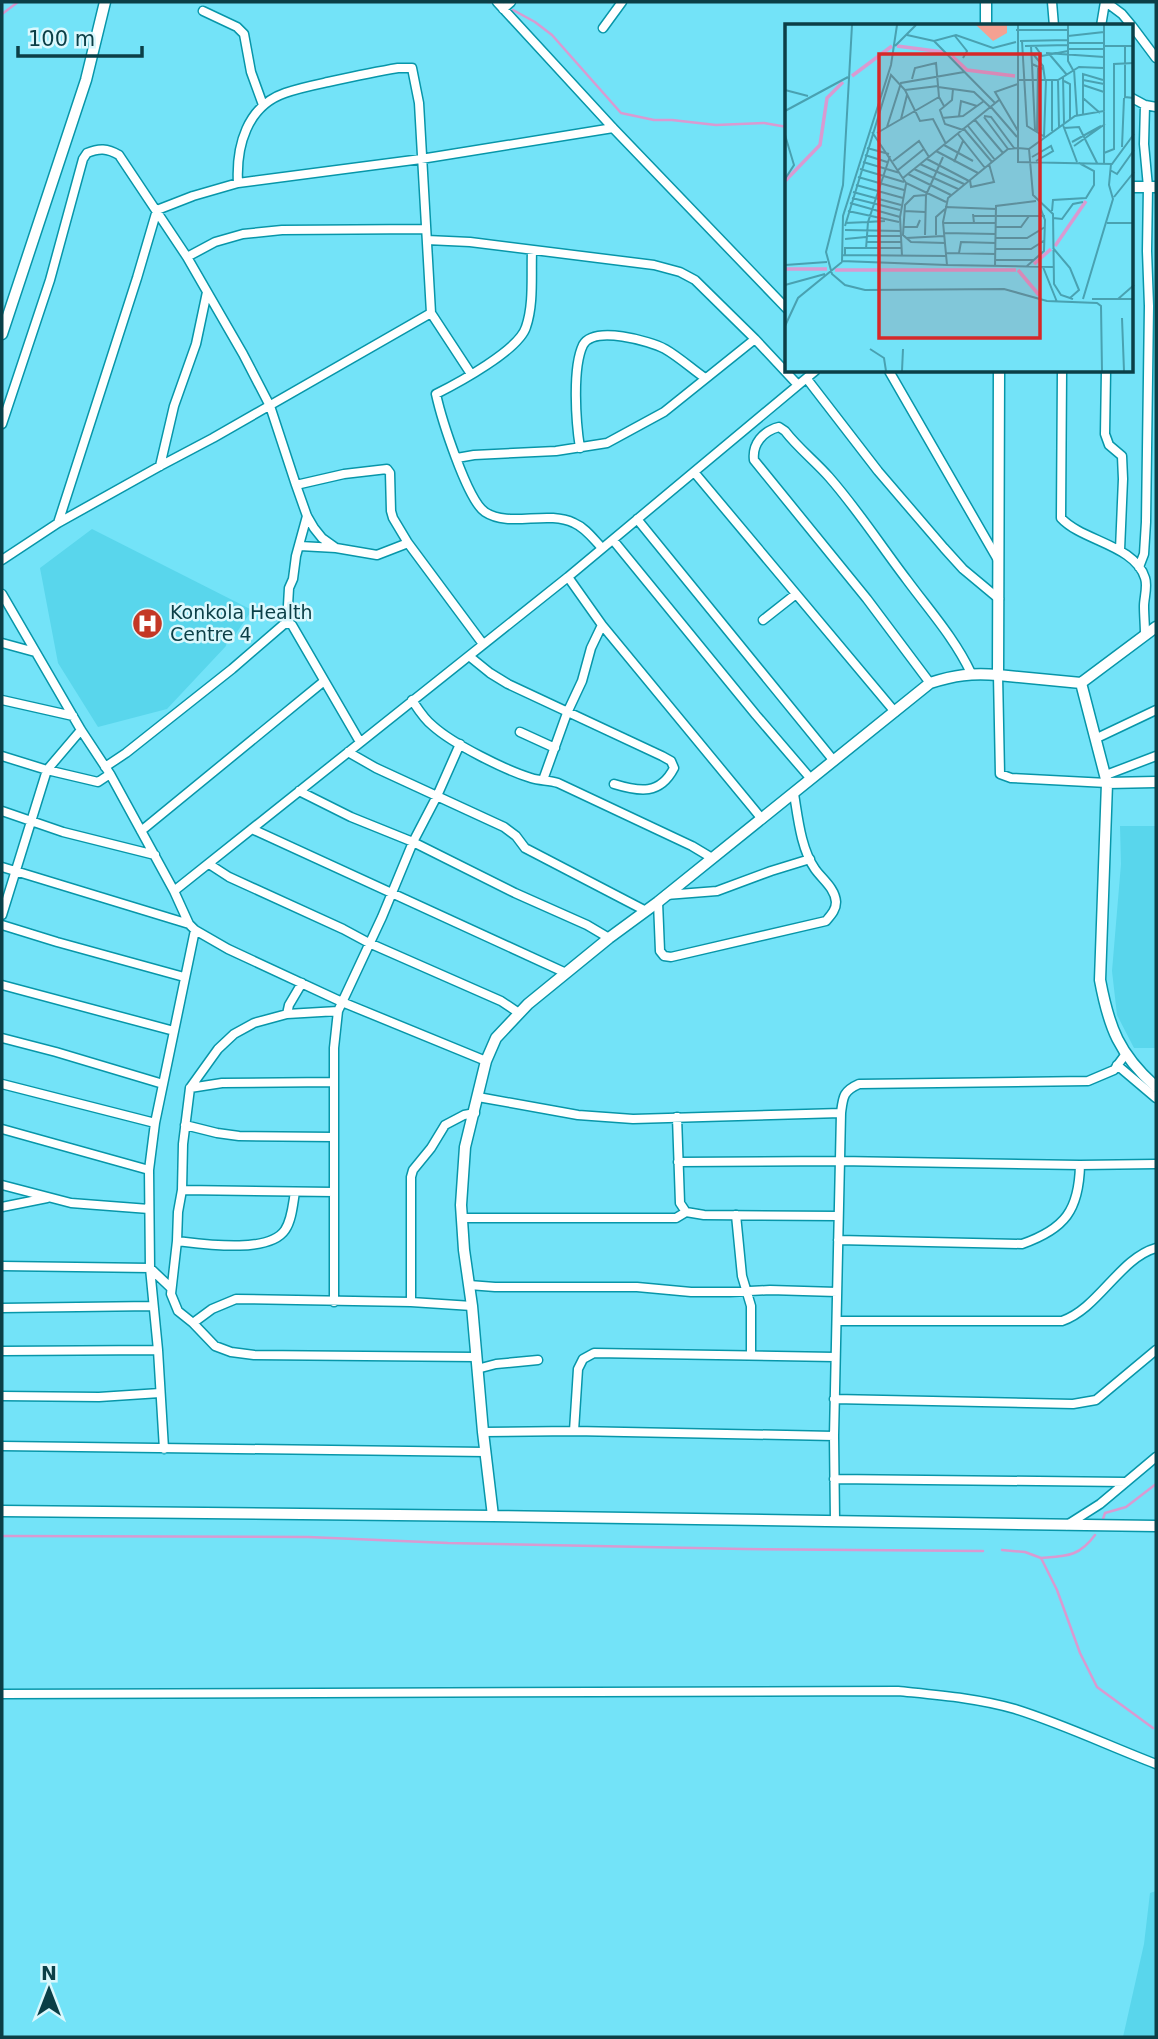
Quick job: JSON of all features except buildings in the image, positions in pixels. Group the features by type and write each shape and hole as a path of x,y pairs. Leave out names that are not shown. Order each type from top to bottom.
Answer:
{"street":[{"path":"2,334 86,80 105,2"},
{"path":"511,2 500,5 613,128 785,307"},
{"path":"603,28 622,2"},
{"path":"986,2 986,24"},
{"path":"1052,2 1054,24"},
{"path":"1101,24 1105,2 1130,24"},
{"path":"203,11 237,27 244,34 251,72 263,105"},
{"path":"1134,29 1156,58"},
{"path":"238,183 237,162 243,136 263,105 283,93 309,86 398,68 412,68 419,103 431,313 471,373"},
{"path":"1134,99 1156,107"},
{"path":"1139,567 1144,554 1146,522 1152,187 1144,144 1145,105"},
{"path":"157,210 238,183 421,159 613,128"},
{"path":"2,425 50,280 79,173 87,153 96,149 110,149 119,155 157,210 243,354 270,406 307,516 322,538 336,548"},
{"path":"1134,187 1152,187"},
{"path":"58,523 157,210"},
{"path":"187,257 215,243 243,234 282,230 426,229"},
{"path":"427,240 470,242 654,265 680,272 695,279 785,371"},
{"path":"532,251 530,313 526,329 518,342 436,394 442,419 478,506 486,513 505,518 563,519 582,527 602,548"},
{"path":"160,466 174,406 196,344 207,292"},
{"path":"2,560 58,523 214,439 431,313"},
{"path":"580,448 576,421 579,363 584,343 591,337 605,335 650,343 665,349 705,378"},
{"path":"457,458 580,448 607,443 664,412 755,339"},
{"path":"787,373 798,385"},
{"path":"174,891 568,577 813,373"},
{"path":"890,373 999,562"},
{"path":"999,373 1000,774 1011,778 1156,782"},
{"path":"1062,373 1060,518 1083,533 1120,550 1139,567 1147,580 1145,634"},
{"path":"1106,373 1105,434 1108,445 1122,456 1120,550"},
{"path":"807,379 878,471 944,548 963,569 999,599"},
{"path":"930,683 867,599 754,460 753,451 763,435 771,429 779,427 785,431 844,495 939,620 971,673"},
{"path":"296,485 344,474 387,469 390,473 391,511 408,543 483,644"},
{"path":"694,472 895,712"},
{"path":"287,623 289,588 307,516"},
{"path":"637,519 834,761"},
{"path":"613,540 811,779"},
{"path":"300,546 336,548 377,555 408,543"},
{"path":"568,577 601,625 762,819"},
{"path":"1147,580 1156,583"},
{"path":"2,594 155,855 192,927 155,1123 149,1170 150,1268 164,1449"},
{"path":"763,620 796,594"},
{"path":"287,623 292,625 360,742"},
{"path":"2,756 98,782 126,753 287,623"},
{"path":"543,780 601,625"},
{"path":"494,1516 461,1218 462,1170 466,1147 486,1061 496,1038 519,1013 565,973 662,899 930,683 971,673 1081,683 1156,626"},
{"path":"2,643 35,652"},
{"path":"469,656 489,673 508,684 662,756 671,761 674,768 662,785 654,789 632,789 614,784"},
{"path":"141,831 323,682"},
{"path":"1081,683 1107,779 1100,980 1106,1010 1116,1038 1138,1071 1156,1087"},
{"path":"2,700 73,716"},
{"path":"412,700 433,726 460,744 533,779 558,783 712,858"},
{"path":"1097,738 1156,710"},
{"path":"2,915 47,770 81,730"},
{"path":"520,732 555,748"},
{"path":"334,1302 334,1048 338,1011 460,744"},
{"path":"348,752 376,768 504,827 516,836 525,848 646,911"},
{"path":"1107,779 1156,756"},
{"path":"299,791 351,817 413,842 609,938"},
{"path":"662,899 660,951 664,956 684,954 826,921 834,912 836,901 832,889 810,859 793,794"},
{"path":"2,811 118,847 155,855"},
{"path":"252,829 565,973"},
{"path":"662,899 717,891 810,859"},
{"path":"209,864 229,877 501,1001 519,1013"},
{"path":"2,867 192,927 228,949 342,1002 486,1061"},
{"path":"2,925 57,943 184,977"},
{"path":"287,1014 289,1005 302,983"},
{"path":"2,985 174,1031"},
{"path":"338,1011 287,1014 254,1023 234,1034 218,1049 190,1088 185,1125 183,1190 170,1287 173,1303 215,1346 230,1352 254,1355 476,1357"},
{"path":"2,1038 163,1084"},
{"path":"835,1521 834,1399 839,1161 844,1096 849,1088 859,1084 1088,1081 1114,1070 1125,1055"},
{"path":"1117,1065 1156,1098"},
{"path":"190,1088 222,1083 334,1082"},
{"path":"2,1084 155,1123"},
{"path":"478,1097 606,1118 841,1113"},
{"path":"411,1302 410,1221 413,1170 431,1148 444,1125 464,1115 475,1113"},
{"path":"677,1117 680,1203 686,1212"},
{"path":"185,1125 239,1136 334,1137"},
{"path":"2,1129 149,1170"},
{"path":"678,1162 839,1161 1080,1166 1156,1164"},
{"path":"838,1240 1022,1244 1041,1237 1059,1225 1074,1207 1080,1188 1080,1166"},
{"path":"2,1185 71,1203 149,1209"},
{"path":"183,1190 334,1192"},
{"path":"177,1241 235,1245 275,1240 288,1223 295,1192"},
{"path":"2,1208 50,1198"},
{"path":"461,1218 676,1218 686,1212 704,1215 838,1216"},
{"path":"736,1215 742,1276 751,1306 751,1355"},
{"path":"837,1321 1062,1321 1082,1309 1135,1260 1156,1248"},
{"path":"2,1266 150,1268 170,1287"},
{"path":"469,1284 495,1287 637,1287 691,1292 837,1292"},
{"path":"152,1288 170,1287"},
{"path":"193,1323 221,1304 236,1298 472,1306"},
{"path":"2,1308 153,1306"},
{"path":"2,1351 158,1350"},
{"path":"834,1399 1073,1404 1096,1400 1156,1350"},
{"path":"574,1431 578,1369 583,1359 594,1353 835,1357"},
{"path":"477,1369 496,1364 538,1360"},
{"path":"2,1396 160,1393"},
{"path":"483,1432 834,1436"},
{"path":"2,1446 486,1452"},
{"path":"1067,1525 1100,1504 1156,1457"},
{"path":"834,1479 1126,1482"},
{"path":"2,1511 1156,1526"},
{"path":"2,1694 898,1691 955,1696 1015,1709 1156,1763"}],"shaded area":[{"name":"Konkola Health Centre 4","path":"92,529 252,610 235,635 227,639 226,646 167,709 98,727 58,663 40,568"},
{"path":"1120,826 1156,826 1156,1048 1134,1048 1117,1015 1112,971 1121,864"},
{"path":"1156,1891 1156,2037 1123,2037 1144,1944 1150,1893"}],"waterway":[{"path":"2,14 18,2"},
{"path":"513,10 552,35 621,113 654,120 716,125 764,123 785,127"},
{"path":"1103,1519 1105,1513 1126,1507 1156,1484"},
{"path":"1041,1558 1065,1556 1077,1551 1095,1535"},
{"path":"2,1536 308,1537 448,1543 983,1551"},
{"path":"1002,1550 1025,1552 1041,1558 1097,1687 1153,1728"}],"place":[{"name":"Konkola Health Centre 4","path":"147,623"}]}
